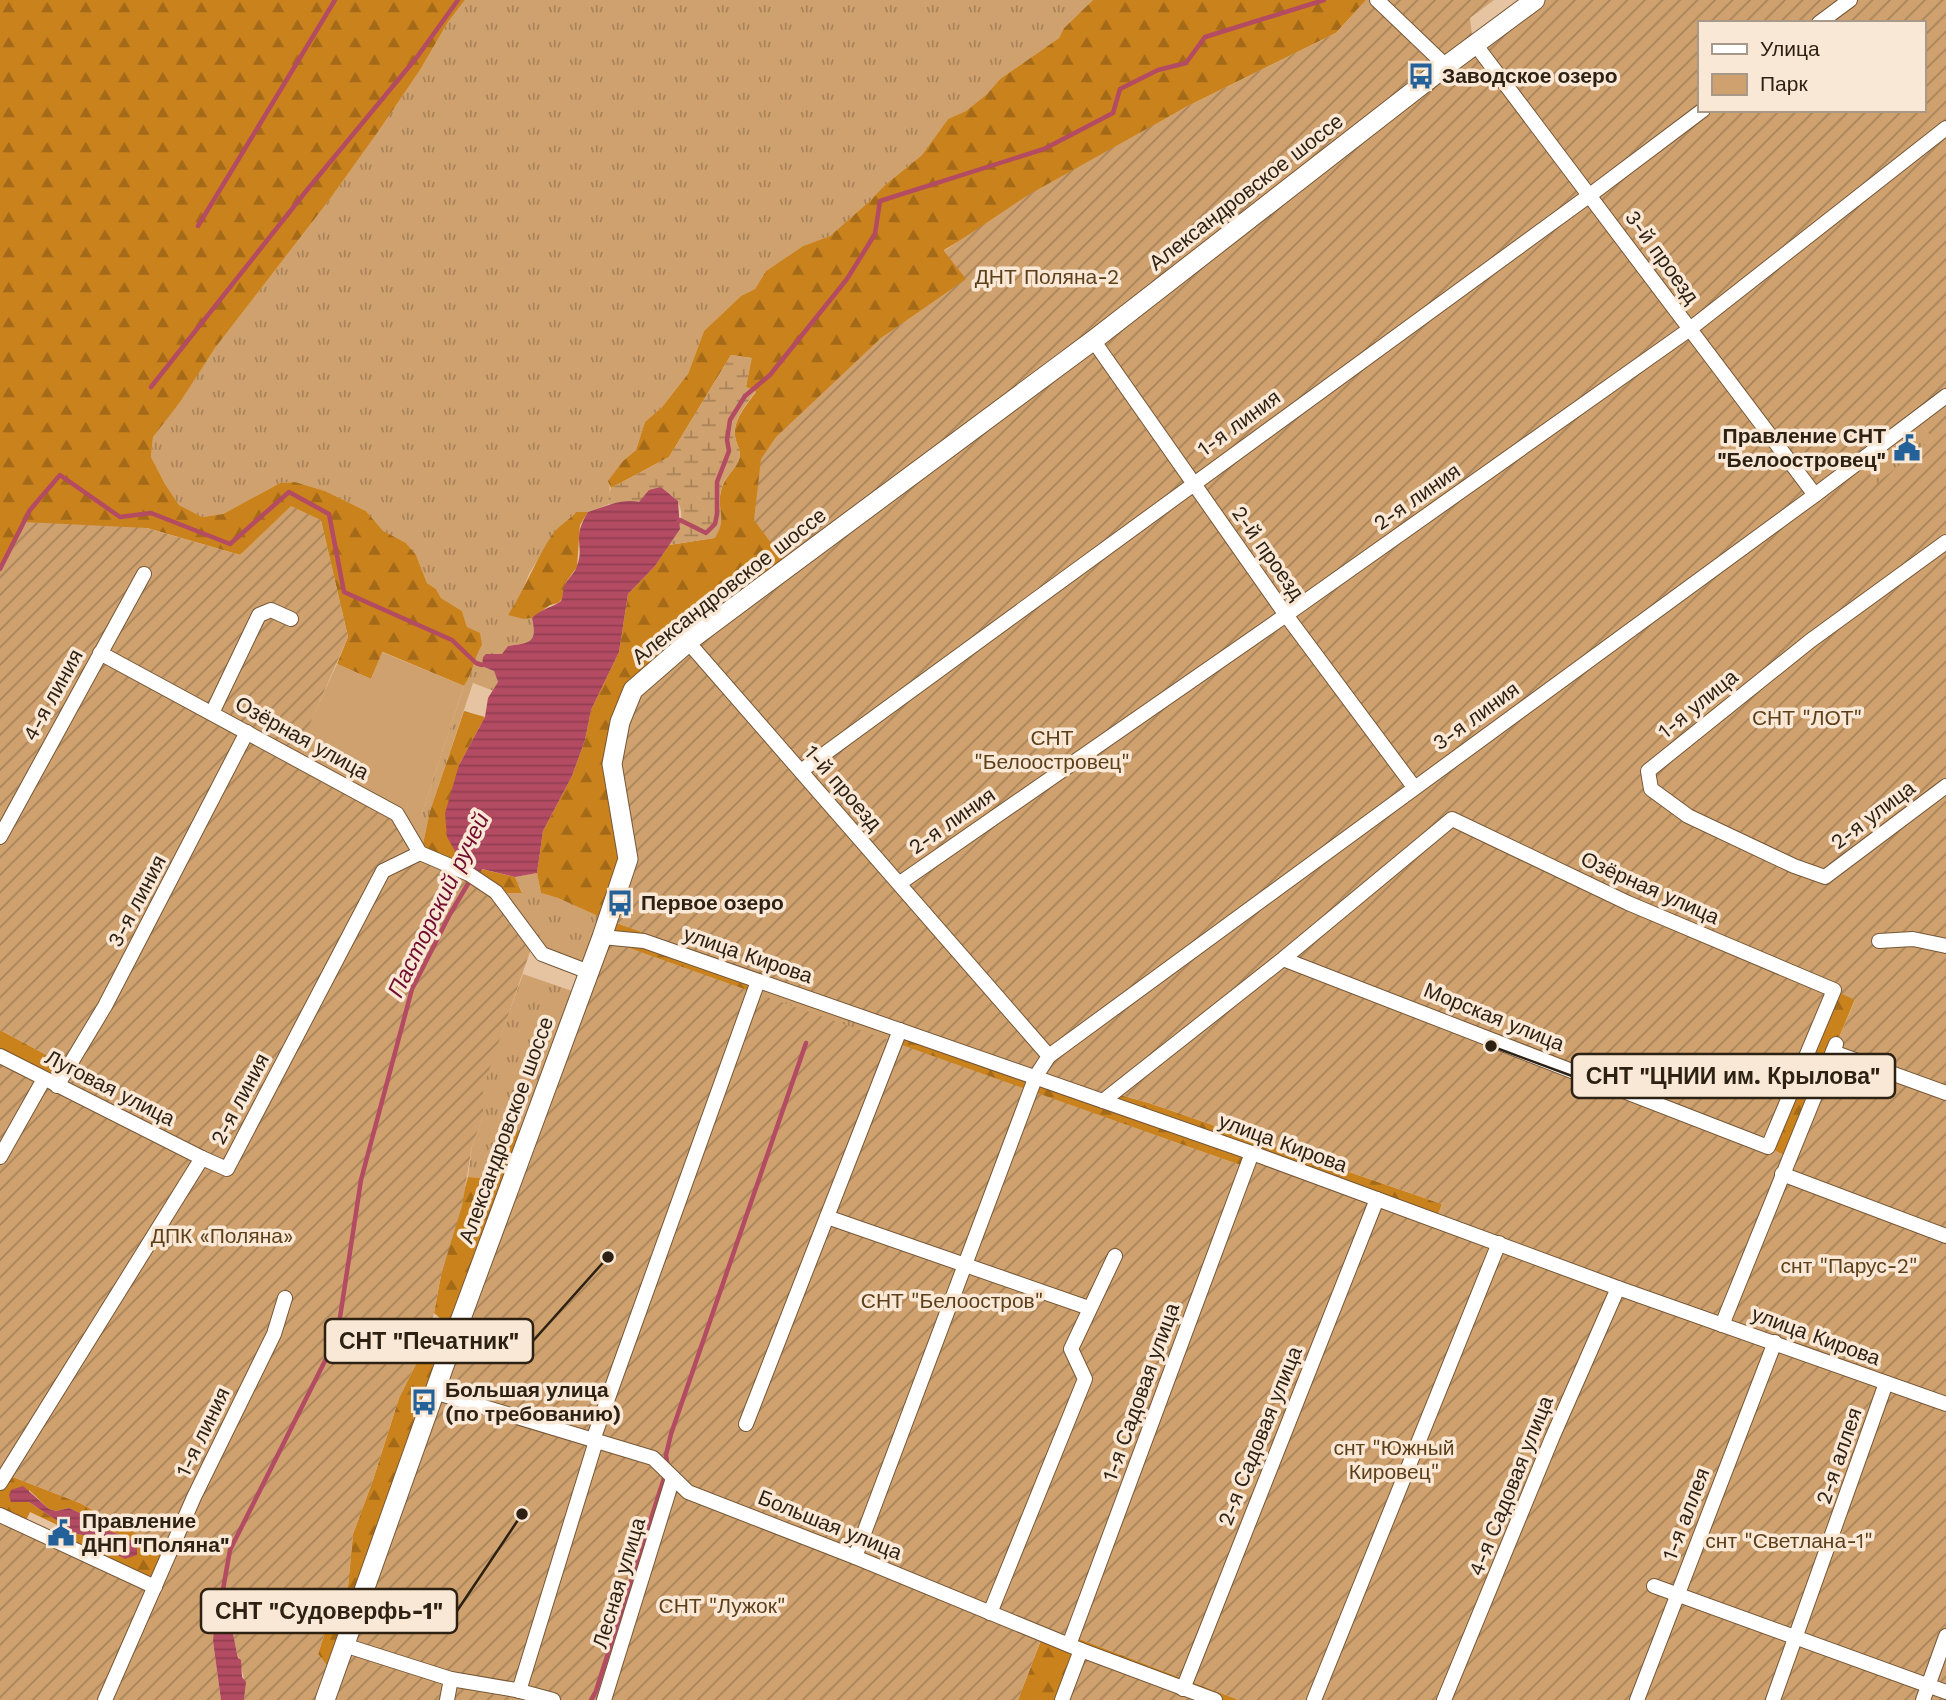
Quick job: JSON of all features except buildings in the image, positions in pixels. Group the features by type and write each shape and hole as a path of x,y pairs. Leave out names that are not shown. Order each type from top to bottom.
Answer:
{"street":[{"path":"1377,0 1446,66"},
{"name":"Александровское шоссе","path":"325,1700 628,859 612,764 620,722 633,690 688,642 1093,341 1446,66 1535,0"},
{"path":"1822,21 1850,0"},
{"name":"3-й проезд","path":"1475,44 1815,495"},
{"name":"1-я линия","path":"801,771 1700,112"},
{"name":"2-я линия","path":"900,883 1286,615 1690,329 1946,128"},
{"name":"2-й проезд","path":"1093,341 1286,615 1414,787"},
{"name":"3-я линия","path":"855,1557 1037,1076 1049,1056 1815,495 1946,396"},
{"name":"1-я улица","path":"1825,877 1794,866 1688,816 1651,789 1648,771 1810,641 1946,542"},
{"name":"4-я линия","path":"0,837 144,575"},
{"path":"212,713 259,615 271,611 291,619"},
{"name":"1-й проезд","path":"688,642 1049,1056"},
{"name":"Озёрная улица","path":"100,653 397,814 420,853"},
{"name":"3-я линия","path":"0,1157 105,1006 247,732"},
{"name":"2-я улица","path":"1825,877 1946,786"},
{"name":"Озёрная улица","path":"1283,959 1452,819 1628,903 1834,990 1768,1147"},
{"path":"420,853 472,876 496,892 542,954 589,972"},
{"name":"2-я линия","path":"2,1476 202,1158 227,1170 383,871 420,853"},
{"name":"улица Кирова","path":"602,937 644,941 1037,1076 1618,1288 1946,1404"},
{"path":"1879,942 1913,939 1946,946"},
{"path":"1103,1101 1283,959"},
{"name":"Морская улица","path":"1283,959 1768,1147"},
{"path":"519,1691 594,1440 758,981"},
{"path":"746,1424 900,1030"},
{"path":"1722,1325 1835,1048 1946,1093"},
{"name":"Луговая улица","path":"0,1056 202,1158"},
{"name":"1-я Садовая улица","path":"1075,1648 1252,1153"},
{"path":"1782,1174 1946,1236"},
{"name":"2-я Садовая улица","path":"1183,1689 1377,1199"},
{"path":"827,1217 1089,1308"},
{"path":"1314,1700 1402,1477 1499,1243"},
{"path":"990,1613 1085,1378 1071,1349 1115,1256"},
{"name":"4-я Садовая улица","path":"1444,1700 1552,1438 1618,1288"},
{"name":"1-я линия","path":"105,1700 194,1497 274,1334 285,1298"},
{"name":"1-я аллея","path":"1637,1700 1775,1342"},
{"name":"2-я аллея","path":"1773,1700 1886,1383"},
{"path":"434,1392 653,1458 672,1481"},
{"name":"Большая улица","path":"672,1481 688,1492 855,1557 1075,1648 1215,1700"},
{"name":"Лесная улица","path":"604,1700 672,1481"},
{"path":"0,1515 155,1587"},
{"path":"1654,1586 1946,1692"},
{"path":"1923,1700 1946,1636"},
{"path":"344,1646 451,1679 553,1700"},
{"path":"1062,1700 1075,1648"},
{"path":"447,1700 451,1679"}],"green space":[{"path":"0,0 465,0 380,129 330,199 215,348 180,402 153,437 151,457 179,505 202,517 223,514 280,483 295,482 325,491 366,511 383,531 406,543 416,555 427,583 436,589 441,598 462,611 467,627 480,633 482,645 464,686 383,652 371,679 337,664 348,637 321,521 292,507 240,555 147,528 0,569"},
{"path":"465,0 1093,0 1064,28 1059,38 1000,79 966,111 948,119 922,155 830,236 803,246 766,271 755,289 741,296 704,331 688,374 662,407 645,422 636,450 623,461 609,481 609,504 588,512 576,512 554,533 529,574 521,594 524,619 532,618 533,637 523,644 508,646 503,654 486,654 498,682 494,691 473,683 430,811 421,853 397,814 421,816 464,686 482,645 467,627 462,611 441,598 436,589 427,583 416,555 406,543 383,532 366,511 325,491 295,482 280,483 223,514 202,517 179,505 151,457 153,437 215,348 330,199 380,129"},
{"path":"1093,0 1366,0 1336,33 1186,107 944,250 967,279 880,339 779,553 788,567 628,859 608,920 1101,1093 1113,1093 1149,1103 1442,1204 1436,1220 1072,1636 1239,1700 1018,1700 1043,1635 1062,1642 1240,1165 895,1044 901,1030 759,980 753,993 601,938 607,920 541,893 537,873 543,831 572,776 585,740 591,710 619,652 628,594 655,566 669,545 714,538 718,531 721,491 739,458 736,424 741,412 756,392 746,387 751,358 731,355 669,457 611,488 608,481 623,461 636,450 645,422 662,407 688,374 704,331 741,296 755,289 766,271 803,246 830,236 922,155 948,119 966,111 1000,79 1059,38 1064,28"},
{"path":"1366,0 1494,0 1470,18 1473,44 1535,0 1946,0 1946,1700 1239,1700 1072,1636 1254,1154 1436,1219 1442,1204 1149,1103 1113,1093 1101,1093 608,920 628,859 613,766 633,690 788,566 754,520 761,459 776,437 880,339 966,279 944,251 1028,195 1186,107 1336,33","holes":["1917,419 1933,439 1877,483 1860,462","1834,990 1855,1000 1788,1158 1769,1147"]},
{"path":"731,355 752,358 746,387 756,391 736,423 735,436 740,452 736,466 724,481 721,490 721,524 715,538 669,545 681,519 678,502 670,494 661,487 639,502 609,504 608,496 611,488 669,457"},
{"path":"1917,419 1933,439 1877,484 1860,462"},
{"path":"291,506 321,520 348,637 295,758 397,814 421,853 477,879 533,943 483,1088 483,1117 472,1146 462,1206 441,1275 434,1313 420,1356 399,1398 353,1534 348,1586 328,1623 318,1654 333,1674 601,938 1240,1165 1062,1642 1043,1635 1018,1700 244,1700 243,1674 233,1634 213,1641 221,1700 0,1700 0,1515 155,1585 169,1551 80,1503 0,1472 0,1056 58,1084 69,1067 0,1030 0,569 24,522 147,528 240,555"},
{"path":"576,512 588,512 580,525 577,567 566,582 563,598 532,618 508,615 552,535"},
{"path":"382,652 464,686 421,816 411,821 294,758 337,664 371,679"},
{"path":"464,711 485,717 459,765 456,853 471,865 467,873 421,853 430,811"},
{"path":"481,869 515,877 522,893 497,893 477,879"},
{"path":"537,873 541,893 608,920 589,971 542,954 497,893 522,892 515,877"},
{"path":"523,974 581,994 530,1134 508,1127 499,1134 482,1178 468,1177 472,1146 483,1117 482,1088"},
{"path":"758,980 901,1029 895,1044 753,993"},
{"path":"1834,990 1855,999 1789,1158 1768,1147"},
{"path":"0,1030 69,1067 58,1084 0,1056"},
{"path":"508,1127 530,1134 334,1675 318,1654 328,1623 348,1586 353,1534 399,1398 420,1356 428,1332 440,1332 444,1325 434,1313 441,1275 468,1177 482,1178 499,1134"},
{"path":"0,1472 80,1503 169,1551 155,1586 66,1544 70,1531 30,1512 24,1525 0,1515","holes":["29,1490 49,1509 56,1511 69,1508 89,1517 90,1525 124,1536 99,1546 95,1537 77,1534 29,1502"]},
{"path":"1083,1651 1216,1700 1063,1700"}],"shaded area":[{"path":"661,487 678,501 680,529 655,566 628,594 619,652 591,710 585,740 572,776 543,831 537,873 515,877 482,869 477,879 467,873 471,865 456,853 447,837 445,813 459,765 485,717 488,698 498,682 494,671 482,666 483,657 486,654 502,654 508,646 531,640 534,632 532,618 561,601 564,587 577,566 580,529 588,512 620,502 639,502 649,490"},
{"path":"23,1486 49,1509 56,1511 69,1508 89,1517 91,1525 124,1536 137,1544 137,1555 125,1559 104,1549 95,1537 77,1534 29,1502 11,1502 11,1490"},
{"path":"225,1623 233,1634 238,1658 241,1660 242,1677 246,1682 244,1700 221,1700 213,1641 214,1631"}],"waterway":[{"path":"198,226 335,0"},
{"path":"151,387 307,190 417,57 458,0"},
{"name":"Пасторский ручей","path":"676,524 680,520 706,533 715,524 717,482 729,451 727,440 730,420 745,396 770,375 847,279 875,234 880,201 1044,149 1113,113 1120,89 1158,70 1186,63 1205,37 1324,0"},
{"path":"0,569 30,510 60,475 120,517 151,513 230,544 289,492 329,514 344,592 452,640 476,663 482,665"},
{"name":"Пасторский ручей","path":"219,1633 217,1623 230,1550 337,1337 361,1180 412,989 472,877"},
{"path":"668,1467 666,1455 671,1434 806,1043"},
{"path":"591,1700 665,1475"}],"place":[{"name":"Заводское озеро","path":"1421,76"},
{"name":"Правление СНТ \"Белоостровец\"","path":"1907,448"},
{"name":"Первое озеро","path":"620,903"},
{"name":"СНТ \"ЦНИИ им. Крылова\"","path":"1491,1046"},
{"name":"СНТ \"Печатник\"","path":"608,1257"},
{"name":"Большая улица (по требованию)","path":"424,1402"},
{"name":"СНТ \"Судоверфь-1\"","path":"522,1514"},
{"name":"Правление ДНП \"Поляна\"","path":"61,1533"}],"park label":[{"name":"ДНТ Поляна-2","path":"1047,277"},
{"name":"СНТ \"ЛОТ\"","path":"1807,718"},
{"name":"СНТ \"Белоостровец\"","path":"1052,750"},
{"name":"ДПК «Поляна»","path":"222,1236"},
{"name":"снт \"Парус-2\"","path":"1849,1266"},
{"name":"СНТ \"Белоостров\"","path":"952,1301"},
{"name":"снт \"Южный Кировец\"","path":"1394,1460"},
{"name":"снт \"Светлана-1\"","path":"1789,1541"},
{"name":"СНТ \"Лужок\"","path":"722,1606"}]}
